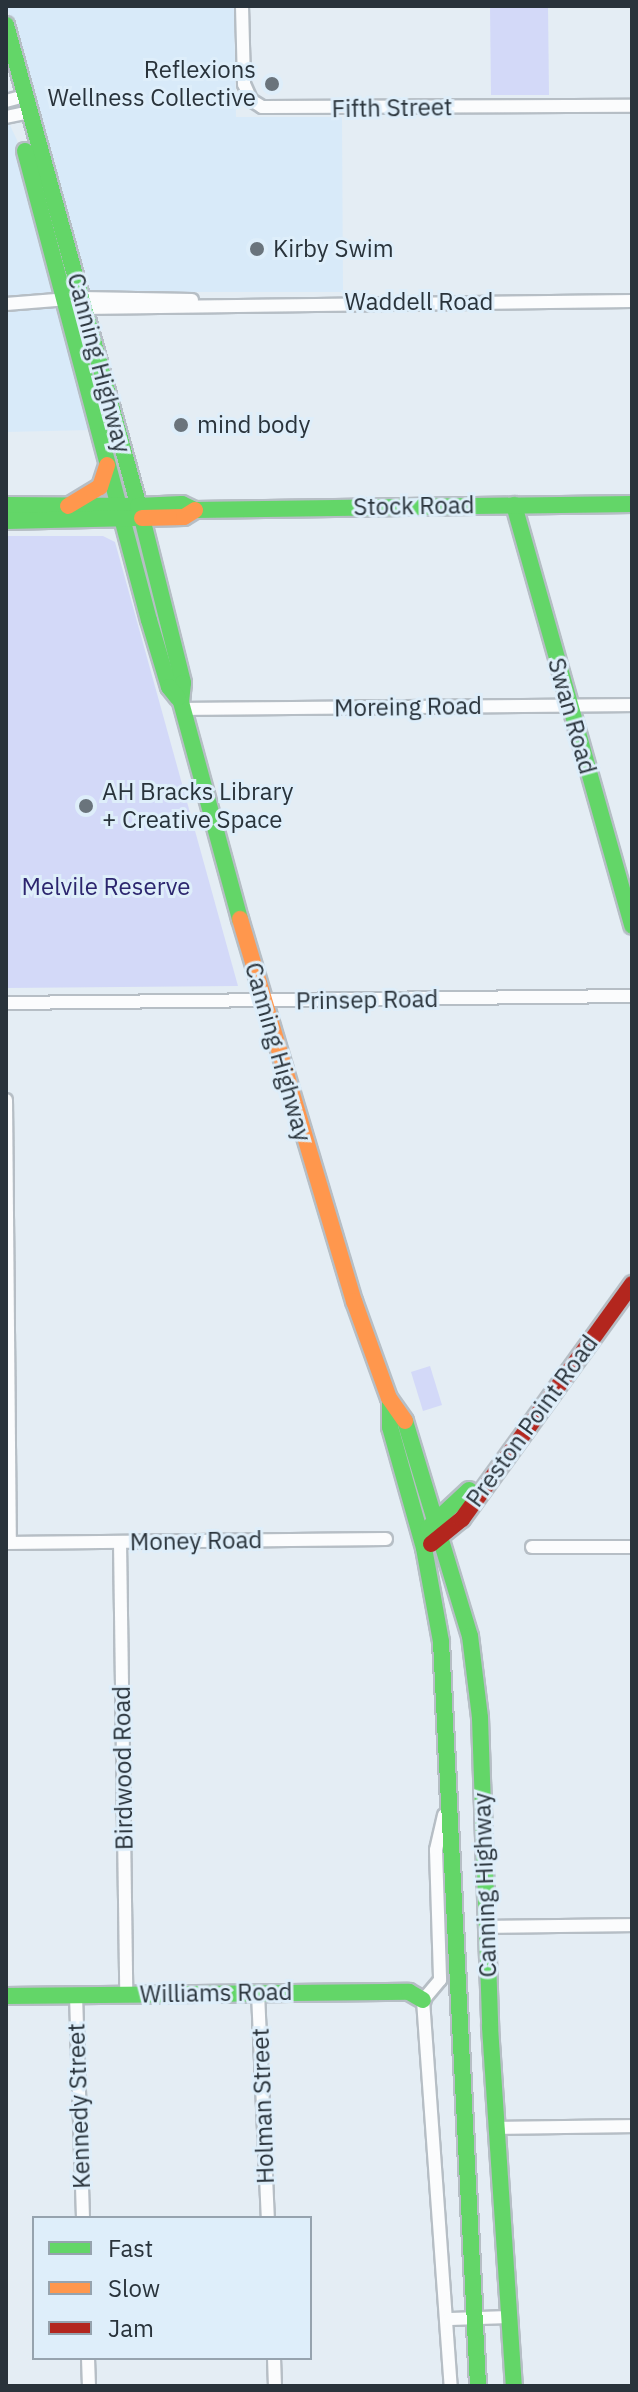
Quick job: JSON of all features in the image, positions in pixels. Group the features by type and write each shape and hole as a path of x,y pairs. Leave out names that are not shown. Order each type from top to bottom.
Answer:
{"main road":[{"name":"Canning Highway","path":"6,25 16,107 62,303 169,687 182,706"},
{"name":"Canning Highway","path":"6,75 82,304 140,512 183,683 182,706 262,1001 320,1198 389,1398 405,1421 470,1636 480,1718 486,1927 514,2386"},
{"path":"68,506 100,487 107,465"},
{"name":"Stock Road","path":"6,521 140,512 182,504 195,510 632,504"},
{"name":"Stock Road","path":"6,505 68,506 119,512"},
{"name":"Swan Road","path":"514,505 632,926"},
{"name":"Preston Point Road","path":"440,1530 632,1272"},
{"name":"Preston Point Road","path":"422,1540 462,1519 632,1284"},
{"name":"Canning Highway","path":"389,1398 390,1427 422,1540 441,1642 478,2386"},
{"path":"441,1642 470,1636"},
{"name":"Williams Road","path":"6,1996 409,1992 423,2000"}],"street":[{"name":"Fifth Street","path":"242,6 244,84 251,100 262,107 632,106"},
{"name":"Waddell Road","path":"6,304 632,301"},
{"name":"Moreing Road","path":"182,706 632,705"},
{"name":"Prinsep Road","path":"6,1003 632,996"},
{"path":"6,1100 8,1542"},
{"name":"Money Road","path":"8,1542 386,1539"},
{"name":"Birdwood Road","path":"120,1542 126,1994"},
{"path":"532,1547 632,1547"},
{"name":"Canning Highway","path":"423,2000 440,1980 436,1850 451,1797"},
{"path":"486,1927 632,1925"},
{"name":"Holman Street","path":"258,1993 268,2216"},
{"name":"Kennedy Street","path":"76,1995 83,2216"},
{"path":"423,2000 449,2319 451,2386"},
{"path":"497,2128 632,2126"},
{"path":"449,2319 510,2317"},
{"path":"88,2360 89,2386"},
{"path":"274,2360 275,2386"}],"shaded area":[{"path":"7,6 234,6 236,117 342,117 343,292 91,292"},
{"path":"6,117 17,140 91,430 6,432"}],"green space":[{"path":"490,6 548,6 549,95 491,95"},
{"name":"Melvile Reserve","path":"6,536 103,536 115,542 238,986 6,988"},
{"path":"430,1366 442,1405 423,1411 411,1372"}],"traffic: fast":[{"path":"6,25 142,518 183,683 181,702 240,919"},
{"path":"25,151 149,620 169,687 178,698"},
{"path":"138,506 182,504 195,510 632,504"},
{"path":"6,505 132,506"},
{"path":"514,505 632,926"},
{"path":"6,521 135,518"},
{"path":"390,1403 390,1427 424,1548 441,1642 478,2386"},
{"path":"405,1421 470,1636 480,1718 490,2027 514,2386"},
{"path":"428,1528 469,1490"},
{"path":"6,1996 409,1992 423,2000"}],"traffic: slow":[{"path":"68,506 100,487 107,465"},
{"path":"142,518 184,517 195,510"},
{"path":"240,919 354,1301 389,1398 405,1421"}],"traffic: jam":[{"path":"431,1544 462,1519 632,1284"}],"place":[{"name":"Reflexions Wellness Collective","path":"272,84"},
{"name":"Kirby Swim","path":"257,249"},
{"name":"mind body","path":"181,425"},
{"name":"AH Bracks Library + Creative Space","path":"86,806"}]}
